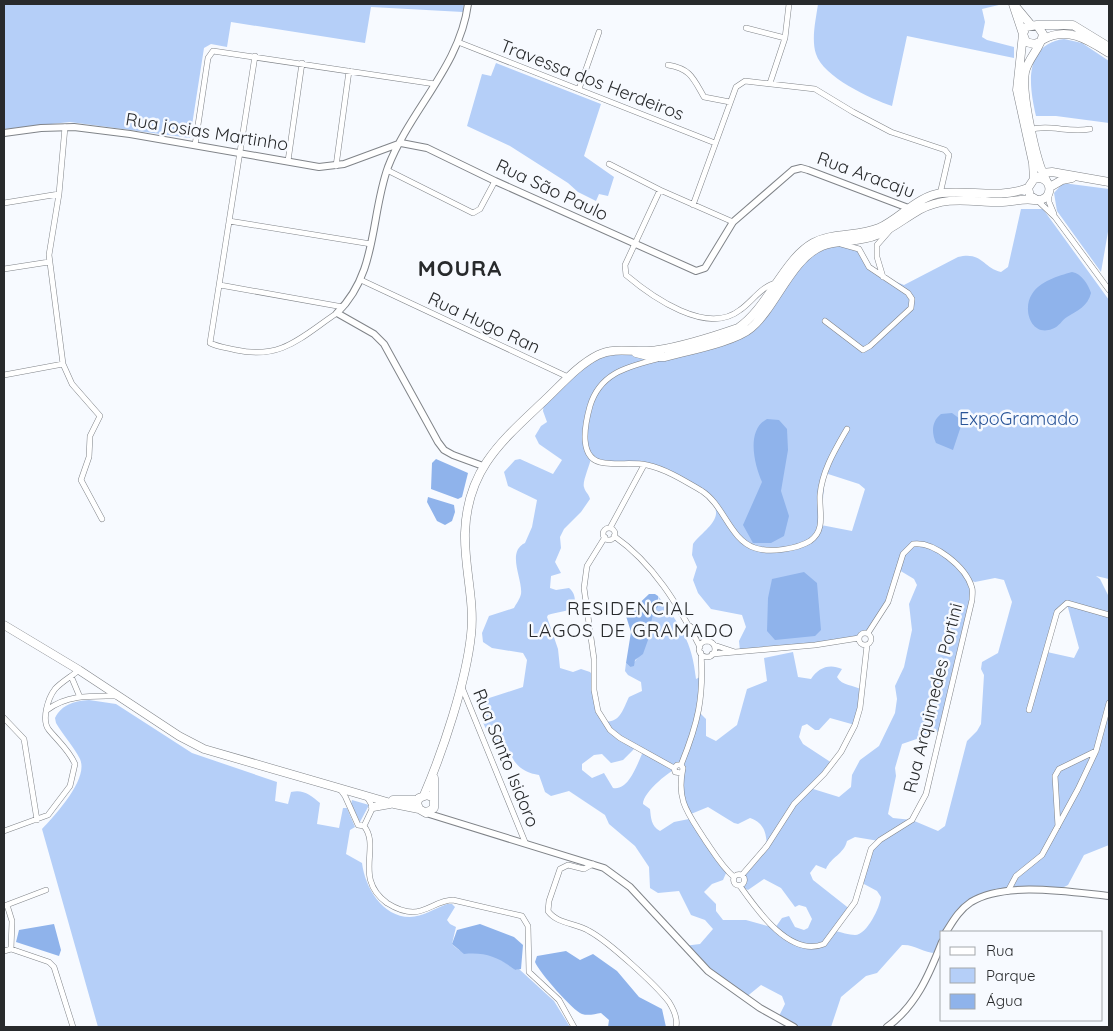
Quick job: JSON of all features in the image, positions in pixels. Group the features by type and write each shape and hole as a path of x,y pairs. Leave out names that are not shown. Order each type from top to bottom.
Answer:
{"main road":[{"path":"1013,4 1042,31 1041,41 1030,57 1024,74 1024,94 1033,163 1038,177 1048,187"},
{"path":"1013,4 1024,39 1030,44 1041,41 1051,35 1069,33 1087,40 1106,44"},
{"path":"1109,53 1106,44 1073,25 1034,25 1024,30 1023,34 1018,90 1039,161 1046,170 1109,182"},
{"path":"1038,177 1039,161"},
{"path":"627,350 650,359 738,328 745,323 794,261 812,243 823,239 880,228 908,208 940,194 1008,194 1028,188 1038,177 1052,172"},
{"path":"4,625 80,670 179,736 204,749 394,804 426,812 432,810 431,799 435,771 469,652 472,622 465,526 472,492 482,466 495,448 568,378 599,354 627,350 664,353 741,335 761,319 776,286 807,256 822,246 876,236 920,210 936,203 957,199 986,202 1043,200 1048,187 1067,178 1097,180"},
{"path":"1028,188 1030,196 1036,200"},
{"path":"936,203 941,198 940,194"},
{"path":"384,800 431,799"},
{"path":"418,800 419,809"},
{"path":"373,807 394,804"}],"street":[{"path":"255,56 210,343 256,354 268,353 287,346 337,313 361,280 366,267 387,170 458,42 468,4"},
{"path":"770,83 785,38 789,4"},
{"path":"746,28 785,38"},
{"path":"579,89 599,32"},
{"name":"Travessa dos Herdeiros","path":"458,42 715,143"},
{"path":"195,145 208,58 213,51 436,84"},
{"path":"288,161 302,64"},
{"path":"668,65 683,68 690,73 704,96 730,102"},
{"path":"336,166 349,71"},
{"path":"693,205 730,102 736,87 741,82 770,83 815,89 884,128 948,152 940,194"},
{"path":"1029,130 1038,127 1075,132 1090,129"},
{"path":"65,128 59,194 49,262 63,364 72,384 100,416 90,436 89,457 82,480 85,490 96,505 102,519"},
{"name":"Rua josias Martinho","path":"4,133 65,128 130,134 319,167 336,166 401,143"},
{"name":"Rua São Paulo","path":"401,143 427,148 690,270 696,271 705,268 733,222"},
{"path":"610,164 660,190 733,222"},
{"name":"Rua Aracaju","path":"733,222 793,170 801,168 908,208 920,210"},
{"path":"387,170 473,213 480,209 495,181"},
{"path":"1048,187 1049,202 1055,217"},
{"path":"660,190 624,265 626,274 661,301 698,316 717,318 731,316 776,286"},
{"path":"4,203 59,194"},
{"path":"1036,200 1042,203 1055,217 1109,290"},
{"path":"229,221 371,244"},
{"path":"884,277 877,257 878,245 893,227"},
{"path":"825,321 863,350 870,346 911,308 912,300 908,293 869,267 860,249 833,243"},
{"path":"4,270 49,262"},
{"name":"Rua Hugo Ran","path":"361,280 568,378"},
{"path":"220,285 343,307"},
{"path":"337,313 374,334 384,344 444,450 482,466"},
{"path":"650,359 616,371 599,386 588,413 585,437 587,451 591,457 601,462 644,465 673,476 704,492 719,506 740,539 750,546 765,550 798,546 812,539 819,531 823,481 832,455 848,429"},
{"path":"4,376 63,364"},
{"path":"644,465 610,528 604,531 605,537 588,566 584,588 594,659 594,690 598,711 610,730 620,738 674,768 676,773 681,774"},
{"path":"610,528 614,530 614,536"},
{"path":"605,537 611,539 614,536"},
{"path":"614,536 638,554 650,566 688,624 700,650 710,655 814,646 859,638 861,634 868,633 872,640 867,645 860,708 855,725 844,745 824,774 794,804 767,846 742,875 734,877"},
{"name":"Rua Arquimedes Portini","path":"740,886 756,909 775,928 796,944 811,947 824,944 851,910 859,893 868,856 874,844 912,820 920,808 926,794 972,600 972,588 961,571 948,558 927,546 913,544 903,554 888,602 868,633"},
{"path":"1029,710 1058,612 1067,603 1109,615"},
{"path":"688,624 714,645 738,652"},
{"path":"859,638 862,644 867,645"},
{"path":"707,641 702,643 700,650 702,676 699,712 681,765 683,770 681,774 681,794 689,819 720,863 734,877 734,884 740,886 745,881 742,875"},
{"path":"702,676 710,655 715,650 714,645"},
{"path":"4,831 37,820 54,809 70,786 74,772 72,757 47,728 45,723 47,710 55,689 80,670"},
{"path":"71,676 79,695"},
{"name":"Rua Santo Isidoro","path":"461,684 525,842"},
{"path":"47,710 55,704 79,695 120,696"},
{"path":"1008,891 1016,876 1042,855 1058,826 1096,751 1109,703"},
{"path":"4,718 24,739 37,820"},
{"path":"1058,826 1055,776 1059,769 1096,751"},
{"path":"674,768 677,765 681,765"},
{"path":"338,787 346,796 356,823 364,826 370,836 368,862 371,883 376,891 392,906 413,912 446,900 453,900 522,916 528,926 529,972 559,1000 574,1027"},
{"path":"364,826 373,807 365,795"},
{"path":"431,799 447,819"},
{"path":"426,812 604,868 630,887 714,976 768,1014 794,1027"},
{"path":"593,863 587,868 568,865 560,869 548,901 548,911 558,920 588,930 618,953 669,1002 677,1020 676,1027"},
{"path":"12,949 12,920 5,905 46,890"},
{"path":"947,931 956,916 970,902 981,897 1008,891 1052,891 1109,896"},
{"path":"887,1027 896,1021 920,993 940,947"},
{"path":"4,951 12,949 49,962 54,967 73,1027"}],"green space":[{"path":"4,4 464,4 463,12 371,7 365,43 231,22 227,47 211,44 204,48 190,138 70,122 4,129"},
{"path":"818,4 1003,4 982,9 985,22 982,37 1014,47 1014,58 907,36 892,106 849,86 820,63 814,42"},
{"path":"1064,39 1082,43 1109,61 1109,123 1056,116 1036,116 1031,80 1035,58 1041,49 1051,43"},
{"path":"496,63 601,104 584,156 614,177 608,196 599,194 596,201 578,192 568,183 510,146 467,126 482,74 491,76"},
{"path":"1063,183 1109,189 1109,226 1101,272 1057,211 1054,193"},
{"name":"ExpoGramado","path":"1021,209 1043,209 1109,300 1109,579 1096,576 1100,579 1109,597 1109,845 1084,855 1068,885 1062,888 1008,891 970,902 947,931 940,931 938,953 902,945 877,973 866,976 841,997 831,1027 794,1027 779,1016 785,1004 782,996 761,985 745,998 725,985 684,946 700,944 713,929 705,920 691,915 679,891 658,893 650,888 649,867 635,846 609,824 605,815 569,791 551,796 545,792 539,775 520,768 510,751 491,736 483,723 481,708 483,700 523,687 527,660 523,653 492,648 483,642 482,633 489,616 514,608 521,594 516,559 517,553 519,547 525,543 532,527 537,500 508,486 504,472 515,460 520,459 553,474 562,460 539,444 535,436 541,426 547,422 543,411 544,401 589,360 627,350 649,361 750,329 807,256 833,243 855,247 876,270 904,285 958,257 972,256 1001,272 1008,267","holes":["591,458 599,461 651,467 690,485 709,499 714,506 716,514 710,526 693,544 692,555 697,567 693,580 698,593 711,609 742,615 746,627 739,641 740,651 859,638 861,634 866,632 888,602 899,570 914,579 917,585 909,604 912,630 904,667 895,686 897,699 895,713 879,746 860,760 852,775 851,787 839,797 810,788 832,763 803,744 799,737 802,726 807,724 815,730 819,730 830,718 855,725 863,690 839,680 837,677 842,669 833,666 820,669 811,679 798,677 793,652 764,658 767,681 747,689 737,725 716,741 706,736 706,719 699,712 702,676 696,679 692,654 684,634 658,596 659,601 654,610 640,655 630,667 626,663 625,671 628,675 641,682 642,691 629,697 623,711 617,718 604,721 594,690 594,677 590,672 581,669 573,672 560,668 558,649 547,617 548,615 574,607 575,599 573,592 569,588 556,590 550,588 551,576 561,573 555,562 561,548 560,537 564,529 581,512 590,499 584,485","825,473 859,484 865,489 852,531 821,525","995,578 1004,580 1012,602 998,653 982,662 981,669 984,675 981,724 967,741 945,826 938,831 912,820 893,818 888,814 896,776 895,768 902,744 940,731 972,600 968,580 975,582","1067,604 1079,648 1074,658 1047,652 1057,612","635,748 643,752 632,776 619,788 613,788 604,773 592,778 582,770 582,764 594,755 602,754 611,763 623,760","682,766 683,803 691,814 708,807 734,823 738,824 750,818 761,825 765,832 767,846 742,875 745,881 740,886 748,890 764,879 781,888 795,907 799,905 806,907 812,919 808,928 804,930 795,927 789,916 782,918 775,928 746,920 723,920 716,911 716,904 704,892 712,884 723,880 727,871 689,819 674,822 660,831 653,824 650,809 643,804 652,787","855,837 879,841 867,861 863,878 864,884 877,891 881,897 880,902 868,926 860,934 855,935 835,931 851,910 813,880 810,873 816,865 826,869 847,841"]},
{"path":"89,700 116,704 192,753 277,782 275,801 288,804 291,792 295,791 310,795 320,803 317,824 339,828 343,808 347,808 355,827 350,830 346,854 362,863 371,891 383,906 400,916 415,917 447,904 452,904 455,907 447,920 456,927 452,944 467,953 479,952 492,955 515,970 519,969 554,1001 570,1027 98,1027 42,829 69,796 80,776 80,759 56,723 55,718 65,706"},
{"path":"352,800 369,805 360,822 351,804"}],"water":[{"path":"1072,272 1082,277 1091,293 1090,298 1082,308 1065,318 1059,325 1045,330 1039,329 1030,320 1028,314 1029,300 1032,294 1044,282"},
{"path":"952,413 960,419 961,426 953,450 936,443 933,435 934,423 938,417 941,414"},
{"path":"767,419 779,420 787,429 788,450 781,491 789,516 784,536 771,543 753,543 743,525 762,482 756,466 754,439 760,424"},
{"path":"436,459 468,473 462,497 458,499 431,489 432,463"},
{"path":"428,497 454,505 455,512 452,521 445,525 437,521 427,502"},
{"path":"804,572 817,583 821,630 815,636 775,640 767,631 768,598 772,579"},
{"path":"649,594 658,596 658,607 654,610 651,623 653,626 643,654 635,660 634,666 630,667 626,663 631,632 626,616"},
{"path":"54,924 61,950 59,956 16,942 19,930"},
{"path":"480,924 514,937 523,945 521,969 515,970 497,959 485,955 464,954 452,944 457,930"},
{"path":"566,951 580,960 593,954 617,971 639,997 662,1009 666,1027 608,1027 609,1020 601,1013 592,1015 582,1014 571,1006 535,962 537,956"}],"district":[{"name":"MOURA","path":"460,268"},
{"name":"RESIDENCIAL LAGOS DE GRAMADO","path":"631,619"}]}
